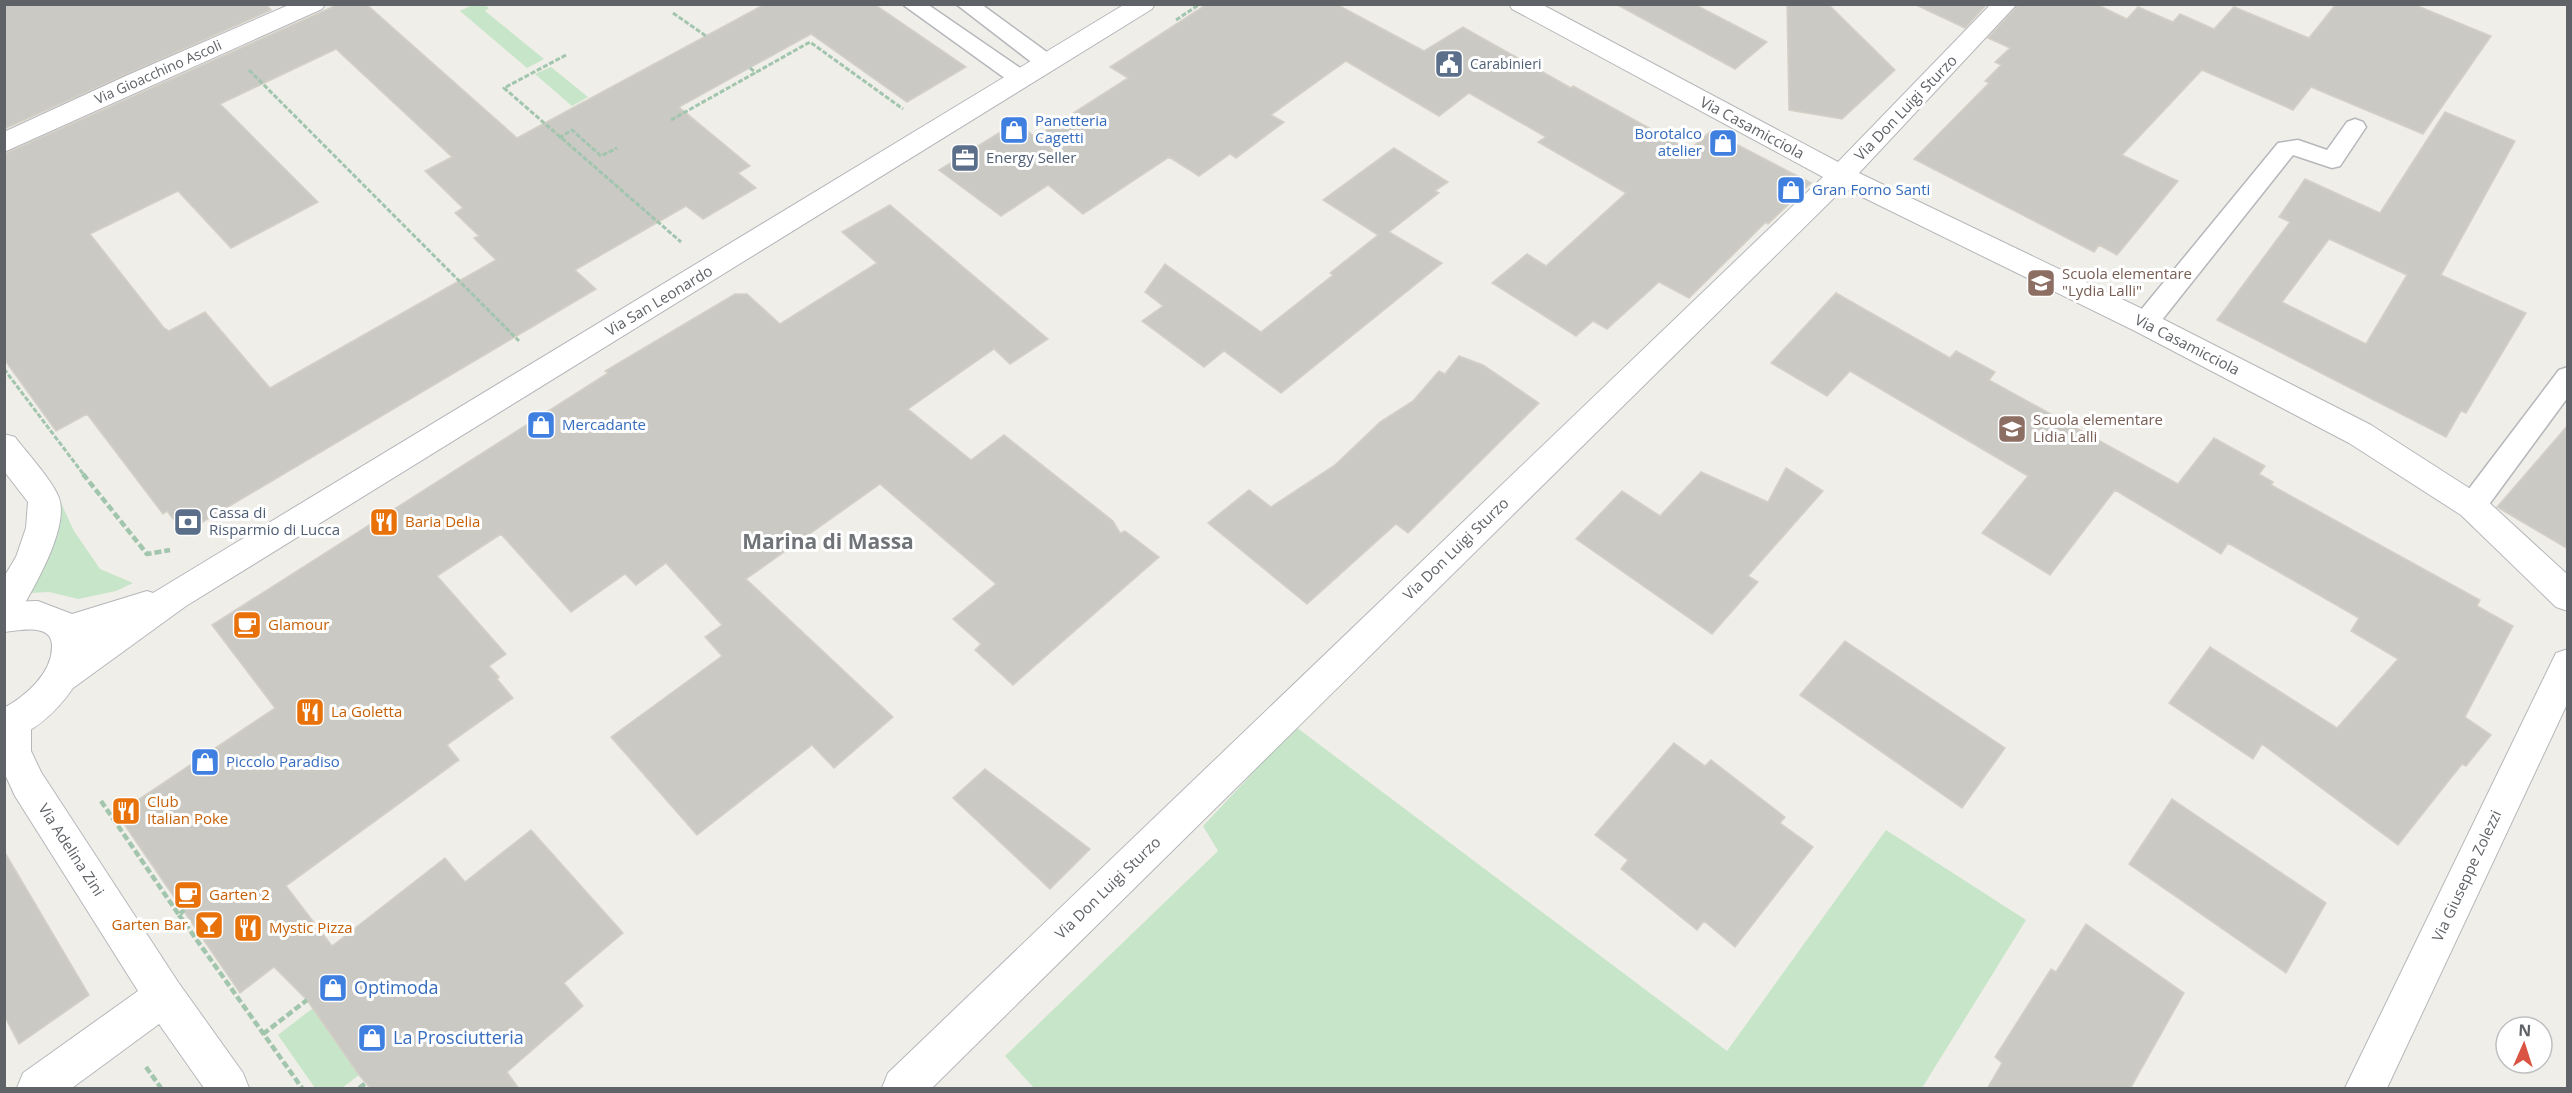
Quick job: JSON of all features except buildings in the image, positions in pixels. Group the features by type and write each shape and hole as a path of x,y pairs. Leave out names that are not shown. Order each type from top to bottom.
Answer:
{"street":[{"name":"Via Gioacchino Ascoli","path":"4,143 314,4"},
{"name":"Via San Leonardo","path":"174,597 1143,4"},
{"name":"Via Casamicciola","path":"1521,4 1841,175 2145,323 2360,434 2472,506 2568,597"},
{"name":"Via Don Luigi Sturzo","path":"903,1089 1841,175 2005,4"},
{"path":"4,446 44,501 42,528 32,560 4,609"},
{"path":"66,631 174,597"},
{"path":"9,725 33,710 63,676 174,597"},
{"path":"4,617 40,615 55,621 66,631 71,644 70,659 63,676"},
{"name":"Via Giuseppe Zolezzi","path":"2366,1089 2568,664"},
{"name":"Via Adelina Zini","path":"9,725 13,751 28,784 164,996 228,1089"},
{"path":"38,1089 164,996"}],"lane":[{"path":"912,4 1021,79"},
{"path":"966,4 1047,63"},
{"path":"2145,323 2286,148 2294,146 2321,158 2332,160 2355,127"},
{"path":"2472,506 2568,377"}],"path":[{"path":"673,13 706,36"},
{"path":"671,120 810,42 904,110"},
{"path":"223,44 526,347"},
{"path":"566,55 504,88 559,138 690,249"},
{"path":"750,68 756,73"},
{"path":"559,138 572,130 601,156 617,148"},
{"path":"4,369 54,437 147,554 176,549"},
{"path":"100,801 302,1089"},
{"path":"179,915 184,910"},
{"path":"263,1034 307,1000"},
{"path":"103,1041 123,1079 144,1063 161,1089"},
{"path":"359,1089 366,1083"}],"green space":[{"path":"474,4 489,8 485,11 544,59 527,68 460,11"},
{"path":"551,67 588,97 572,106 535,74"},
{"path":"61,503 74,531 100,569 133,583 116,591 78,599 49,592 30,593 52,549"},
{"path":"1296,727 1727,1051 1886,830 2026,920 1922,1088 1034,1088 1005,1056 1218,851 1203,826"},
{"path":"313,1008 359,1075 342,1088 315,1088 278,1035"}],"place":[{"name":"Carabinieri","path":"1449,64"},
{"name":"Panetteria Cagetti","path":"1014,130"},
{"name":"Borotalco atelier","path":"1723,143"},
{"name":"Energy Seller","path":"965,158"},
{"name":"Gran Forno Santi","path":"1791,190"},
{"name":"Scuola elementare \"Lydia Lalli\"","path":"2041,283"},
{"name":"Mercadante","path":"541,425"},
{"name":"Scuola elementare Lidia Lalli","path":"2012,429"},
{"name":"Cassa di Risparmio di Lucca","path":"188,522"},
{"name":"Baria Delia","path":"384,522"},
{"name":"Glamour","path":"247,625"},
{"name":"La Goletta","path":"310,712"},
{"name":"Piccolo Paradiso","path":"205,762"},
{"name":"Club Italian Poke","path":"126,811"},
{"name":"Garten 2","path":"188,895"},
{"name":"Garten Bar","path":"209,925"},
{"name":"Mystic Pizza","path":"248,928"},
{"name":"Optimoda","path":"333,988"},
{"name":"La Prosciutteria","path":"372,1038"}],"district":[{"name":"Marina di Massa","path":"828,542"}]}
